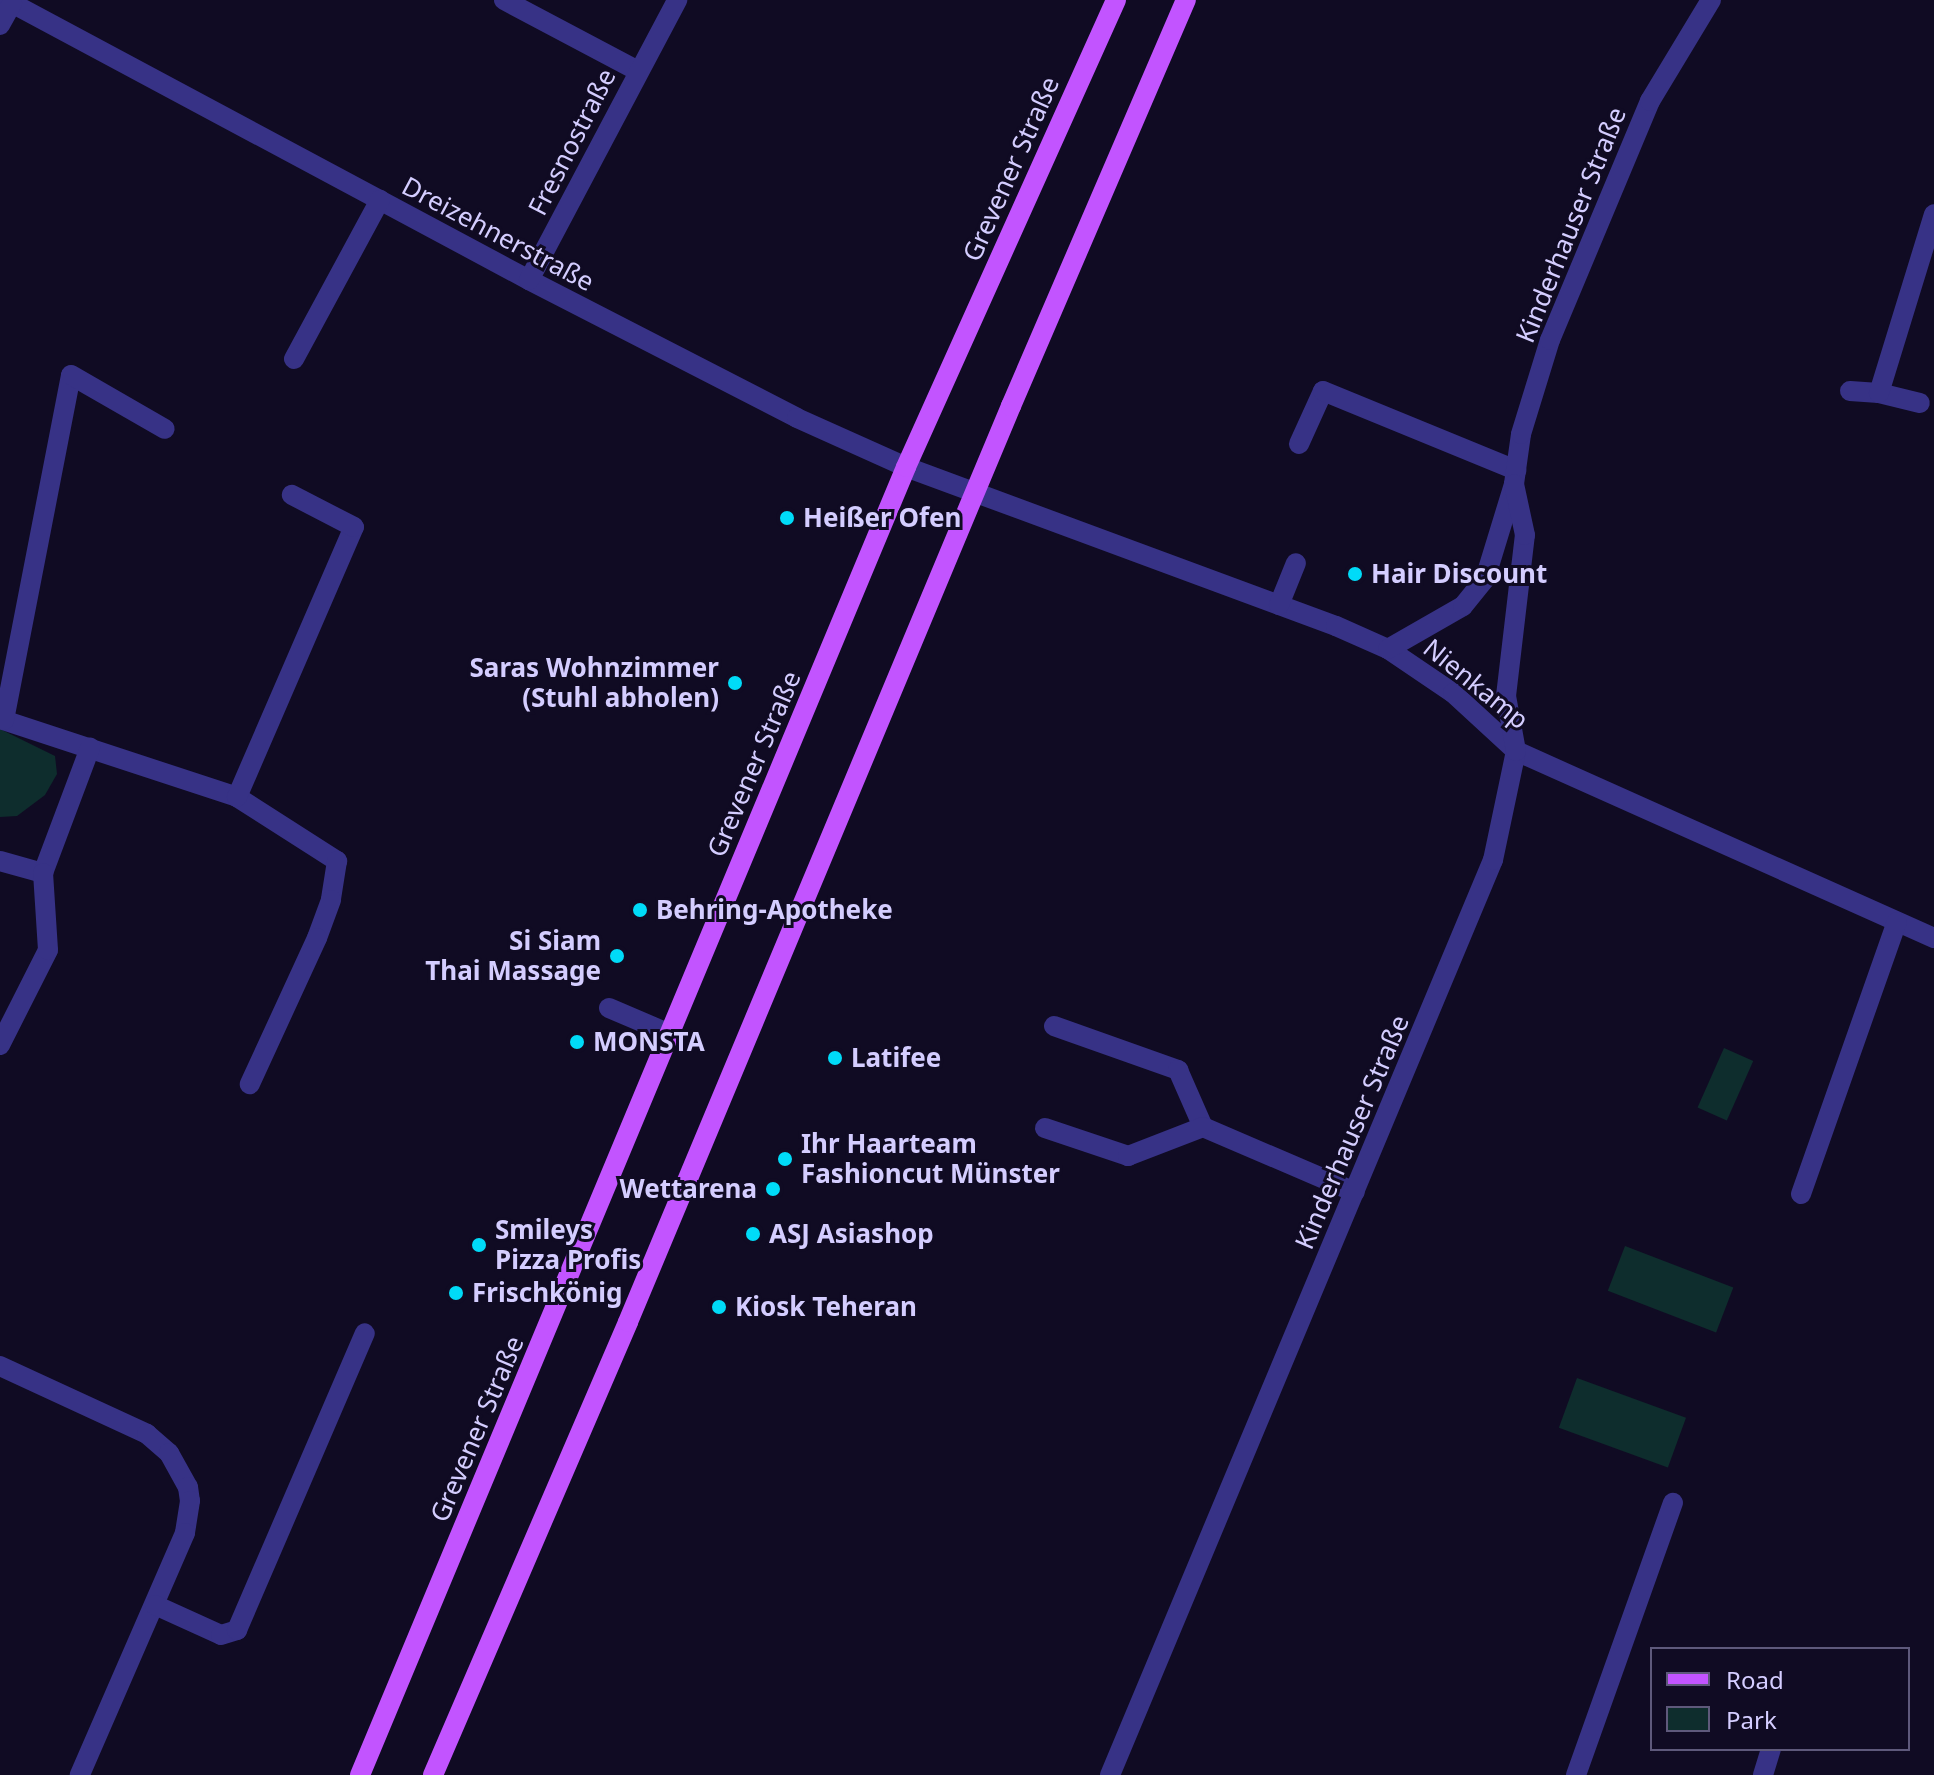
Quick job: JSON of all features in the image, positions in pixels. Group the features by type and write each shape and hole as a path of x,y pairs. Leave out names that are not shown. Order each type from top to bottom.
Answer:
{"main road":[{"name":"Grevener Straße","path":"360,1775 906,467 1116,0"},
{"path":"433,1775 628,1322 1186,0"}],"street":[{"name":"Fresnostraße","path":"504,0 638,71"},
{"name":"Fresnostraße","path":"529,280 677,0"},
{"name":"Kinderhauser Straße","path":"1388,649 1463,606 1485,579 1515,477 1521,434 1555,326 1650,101 1711,0"},
{"name":"Dreizehnerstraße","path":"9,2 529,280 797,418 906,467 976,494"},
{"path":"0,25 9,2"},
{"path":"294,359 380,200"},
{"path":"1879,393 1934,214"},
{"path":"165,429 71,375 2,720 237,797 337,861 331,900 317,938 250,1084"},
{"path":"1299,444 1323,391 1515,477"},
{"path":"1850,391 1879,393 1920,403"},
{"name":"Kinderhauser Straße","path":"1110,1775 1493,860 1516,751 1506,696 1525,535 1515,477"},
{"name":"Nienkamp","path":"976,494 1279,605 1388,649 1453,693 1516,751 1934,938"},
{"path":"237,797 354,527 292,495"},
{"path":"1279,605 1296,563"},
{"path":"0,1045 48,950 43,873 90,748"},
{"path":"0,861 43,873"},
{"path":"1801,1194 1897,922"},
{"path":"609,1008 670,1034"},
{"path":"1054,1026 1178,1070 1203,1127 1355,1192"},
{"path":"1045,1128 1128,1156 1203,1127"},
{"path":"155,1605 221,1635 237,1630 365,1333"},
{"path":"0,1366 134,1427 159,1442 177,1463 188,1487 189,1517 155,1605 80,1775"},
{"path":"1576,1775 1673,1503"},
{"path":"1763,1775 1770,1751"}],"green space":[{"path":"0,729 55,756 57,774 45,795 17,816 0,817"},
{"path":"1724,1048 1753,1061 1727,1120 1698,1107"},
{"path":"1625,1246 1733,1288 1716,1332 1608,1291"},
{"path":"1577,1378 1686,1418 1668,1467 1559,1428"}],"place":[{"name":"Heißer Ofen","path":"787,518"},
{"name":"Hair Discount","path":"1355,574"},
{"name":"Saras Wohnzimmer (Stuhl abholen)","path":"735,683"},
{"name":"Behring-Apotheke","path":"640,910"},
{"name":"Si Siam Thai Massage","path":"617,956"},
{"name":"MONSTA","path":"577,1042"},
{"name":"Latifee","path":"835,1058"},
{"name":"Ihr Haarteam Fashioncut Münster","path":"785,1159"},
{"name":"Wettarena","path":"773,1189"},
{"name":"ASJ Asiashop","path":"753,1234"},
{"name":"Smileys Pizza Profis","path":"479,1245"},
{"name":"Frischkönig","path":"456,1293"},
{"name":"Kiosk Teheran","path":"719,1307"}]}
